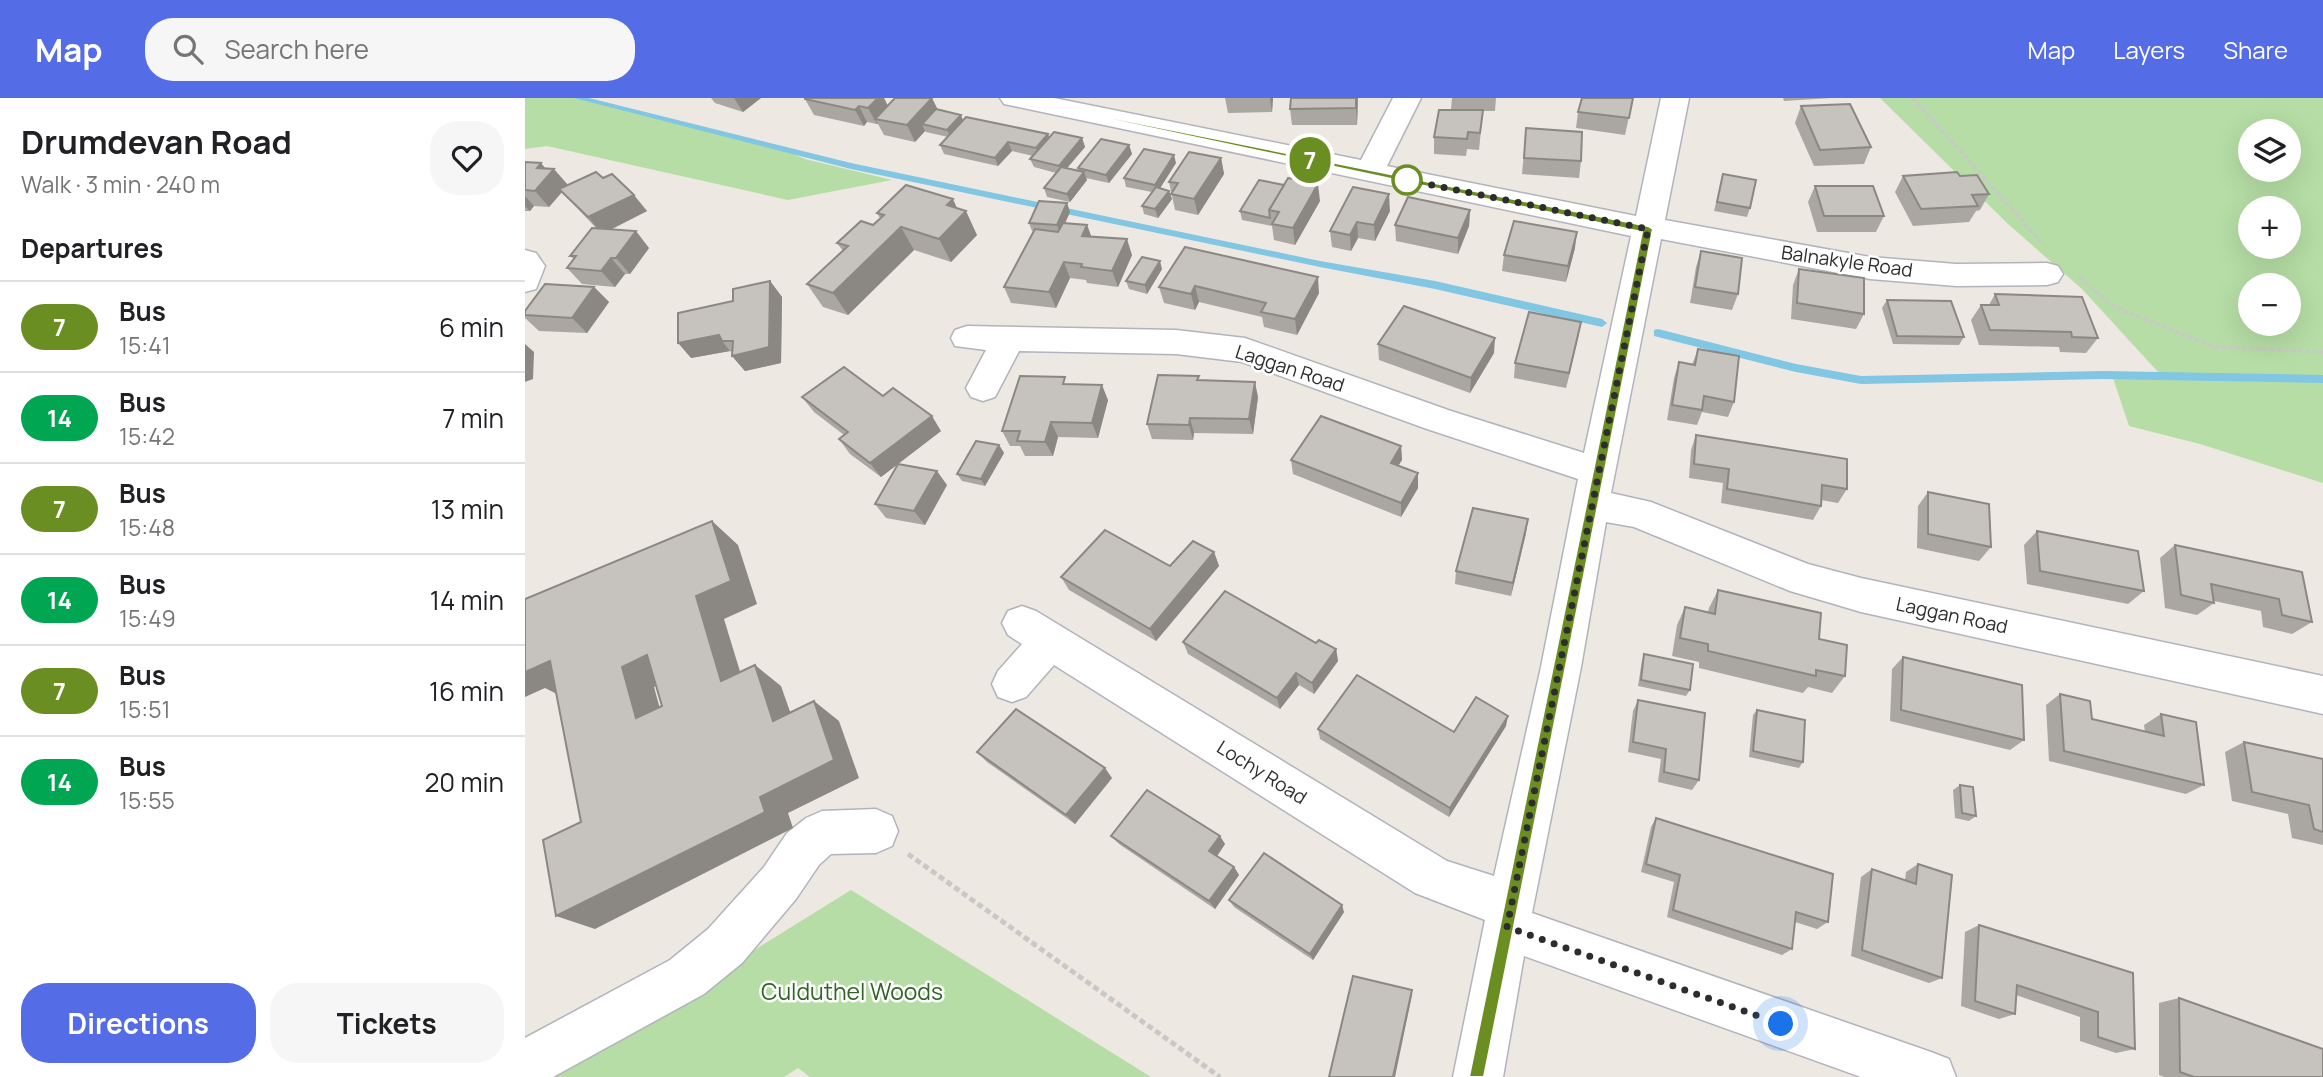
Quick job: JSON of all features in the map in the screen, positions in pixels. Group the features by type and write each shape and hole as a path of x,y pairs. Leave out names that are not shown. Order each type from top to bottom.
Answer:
{"street":[{"name":"Balnakyle Road","path":"1014,98 1648,228 1870,268 1956,275 2046,272"},
{"path":"1369,172 1406,98"},
{"path":"1478,1077 1675,98"},
{"path":"2008,245 2046,272"},
{"path":"525,261 529,266 525,281"},
{"name":"Laggan Road","path":"967,338 1176,342 1245,351 1439,420 1595,488 1638,513 1804,579 1861,595 2323,695"},
{"path":"983,388 1009,339"},
{"name":"Lochy Road","path":"1012,684 1036,632 1431,877 1472,894 1509,915 1931,1077"},
{"path":"525,1065 687,977 725,946 780,883 803,849 822,833 877,831"}],"path":[{"path":"1913,98 2043,243 2008,245"},
{"path":"2046,272 2121,310 2215,346 2235,350 2323,352"},
{"path":"877,831 1220,1077"}],"green space":[{"path":"525,98 578,98 780,148 805,159 892,180 788,200 547,146 525,149"},
{"path":"1880,98 2323,98 2323,483 2200,444 2129,426 2111,372 2158,372 2082,289 2008,224"},
{"name":"Culduthel Woods","path":"851,890 1151,1077 810,1077 798,1068 784,1077 550,1077"}],"building":[{"path":"805,98 878,98 868,108 859,106 855,110"},
{"path":"895,98 932,98 907,125 875,119"},
{"path":"1291,98 1356,98 1356,108 1290,109"},
{"path":"1582,98 1633,98 1629,118 1578,112"},
{"path":"1850,104 1871,147 1820,150 1801,106"},
{"path":"936,109 961,115 947,130 922,124"},
{"path":"1439,110 1483,110 1480,133 1468,132 1467,139 1434,137"},
{"path":"966,117 1048,134 1036,148 1008,142 995,158 940,145"},
{"path":"1526,128 1582,132 1581,161 1524,158"},
{"path":"1054,132 1082,138 1059,166 1030,159"},
{"path":"1101,139 1129,145 1106,175 1078,168"},
{"path":"1144,149 1174,155 1155,185 1124,178"},
{"path":"1189,152 1221,158 1194,199 1171,194 1178,183 1169,182"},
{"path":"525,162 541,163 537,168 554,169 535,191 525,190"},
{"path":"1061,167 1084,172 1067,194 1044,188"},
{"path":"596,172 603,178 612,174 634,195 588,217 559,189"},
{"path":"1957,172 1960,176 1977,175 1989,194 1972,195 1978,206 1921,209 1903,176"},
{"path":"1723,174 1756,180 1750,208 1717,202"},
{"path":"1288,178 1318,184 1293,228 1272,224 1279,212 1269,210"},
{"path":"1259,180 1284,185 1269,210 1270,218 1240,211"},
{"path":"906,185 953,199 947,205 966,211 939,239 901,227 833,293 807,284 848,246 837,243 861,221 873,225 884,215 877,213"},
{"path":"1815,186 1873,186 1884,216 1824,216"},
{"path":"1156,187 1169,191 1155,209 1142,206"},
{"path":"1353,187 1389,194 1374,225 1357,222 1350,235 1330,231"},
{"path":"1408,197 1470,210 1458,238 1395,225"},
{"path":"1039,201 1067,203 1057,225 1029,223"},
{"path":"1514,221 1577,232 1568,266 1504,255"},
{"path":"1063,223 1087,225 1082,236 1127,239 1112,271 1064,262 1049,292 1004,287 1035,229 1058,232"},
{"path":"592,228 636,231 616,258 611,258 601,271 567,268 576,256 570,256"},
{"path":"1185,247 1318,277 1295,319 1261,312 1266,303 1195,286 1191,294 1159,287"},
{"path":"1701,251 1742,258 1738,294 1695,287"},
{"path":"1142,257 1160,261 1145,285 1126,281"},
{"path":"1799,269 1864,278 1864,314 1797,303"},
{"path":"770,281 769,347 732,356 733,341 722,341 719,335 678,343 678,313 733,301 733,289"},
{"path":"545,284 594,287 572,318 525,315 525,311"},
{"path":"1995,294 2082,297 2098,338 2072,337 2071,332 1990,330 1981,305 1999,305"},
{"path":"1887,300 1951,301 1964,337 1897,336"},
{"path":"1404,306 1495,338 1471,378 1378,344"},
{"path":"1529,312 1581,322 1569,373 1515,363"},
{"path":"1698,349 1739,356 1734,402 1704,396 1702,410 1672,405 1679,362 1695,365"},
{"path":"844,367 883,396 893,388 932,416 870,463 839,439 848,432 802,397"},
{"path":"1158,375 1199,376 1197,380 1255,382 1249,419 1190,418 1189,425 1147,424"},
{"path":"1020,376 1065,377 1063,384 1102,385 1092,423 1051,422 1045,442 1017,441 1020,431 1002,431"},
{"path":"1321,416 1401,446 1391,463 1418,473 1401,503 1291,460"},
{"path":"1696,435 1847,459 1847,489 1822,485 1821,506 1727,489 1729,469 1694,464"},
{"path":"976,441 999,445 981,479 957,474"},
{"path":"898,464 937,471 914,511 875,504"},
{"path":"1928,492 1989,504 1991,547 1928,534"},
{"path":"1473,508 1528,519 1513,583 1456,571"},
{"path":"712,521 731,581 696,596 721,681 755,665 773,721 814,701 834,760 760,797 765,812 556,916 543,840 581,822 550,661 525,672 525,599","holes":["647,655 662,706 636,718 622,667"]},
{"path":"1105,530 1170,566 1193,541 1214,552 1150,629 1061,577"},
{"path":"2037,531 2138,551 2144,591 2040,571"},
{"path":"2175,545 2302,572 2312,622 2282,615 2279,599 2211,584 2214,603 2181,595"},
{"path":"1718,590 1821,613 1819,639 1847,645 1845,676 1816,670 1816,676 1708,651 1708,644 1680,638 1685,607 1715,614"},
{"path":"1225,591 1316,643 1319,640 1336,649 1312,683 1296,673 1277,698 1183,642"},
{"path":"1644,654 1693,664 1690,690 1641,680"},
{"path":"1903,657 2022,685 2024,740 1901,710"},
{"path":"1357,675 1454,732 1476,697 1508,716 1450,808 1318,729"},
{"path":"2060,694 2090,701 2092,719 2164,736 2161,714 2196,722 2204,785 2064,751"},
{"path":"1638,700 1705,713 1699,780 1664,772 1666,749 1633,742"},
{"path":"1016,709 1105,768 1066,815 977,752"},
{"path":"1757,710 1805,720 1803,762 1753,751"},
{"path":"2244,742 2323,759 2323,832 2314,829 2309,805 2252,792"},
{"path":"1960,785 1973,787 1976,816 1962,813"},
{"path":"1147,790 1220,836 1209,851 1234,867 1209,901 1111,836"},
{"path":"1656,818 1833,874 1828,922 1796,912 1792,949 1673,910 1680,875 1646,864"},
{"path":"1264,853 1342,905 1310,954 1229,900"},
{"path":"1918,864 1952,875 1942,978 1862,950 1872,869 1916,884"},
{"path":"1979,925 2133,973 2135,1049 2098,1037 2098,1012 2017,985 2015,1014 1975,1001"},
{"path":"1353,976 1412,990 1393,1077 1329,1077"},
{"path":"2179,998 2323,1049 2323,1077 2194,1077 2180,1072"}],"waterway":[{"path":"578,98 851,166 1320,264 1435,285 1602,323"},
{"path":"1658,333 1796,368 1861,380 2103,375 2323,379"}],"bus line":[{"name":"7","path":"1014,98 1648,229 1478,1077"}],"route":[{"path":"1407,180 1648,229 1507,927 1781,1024"}]}
